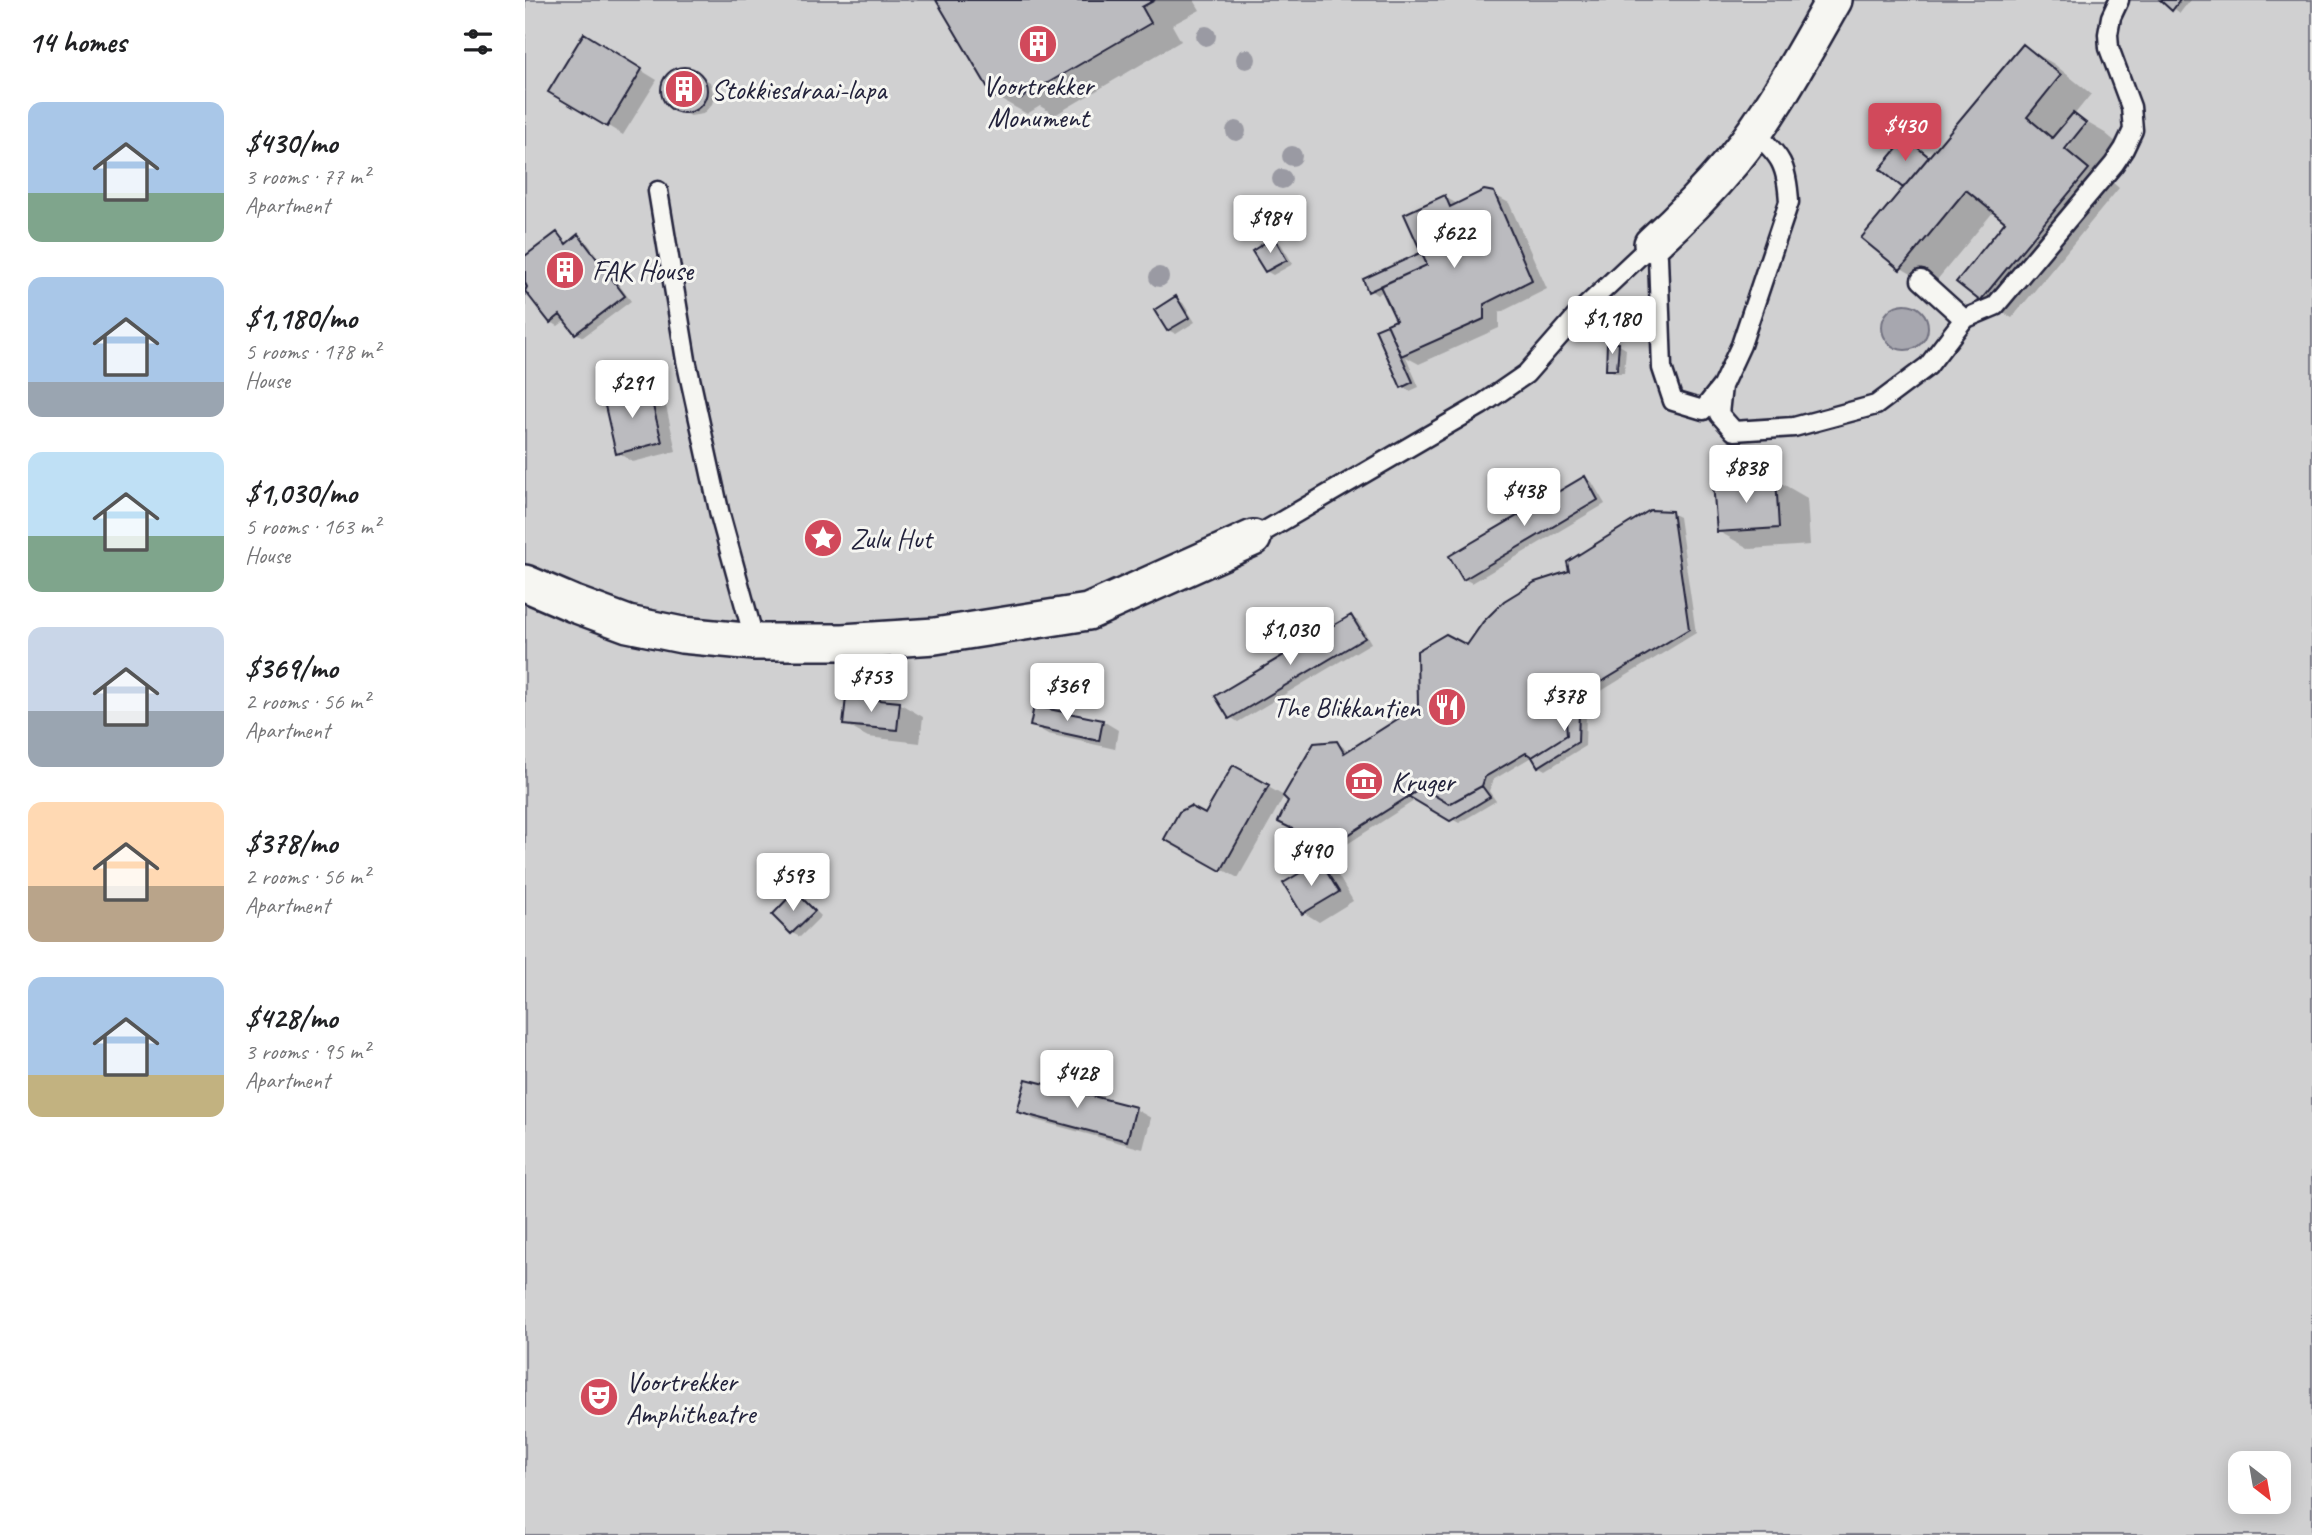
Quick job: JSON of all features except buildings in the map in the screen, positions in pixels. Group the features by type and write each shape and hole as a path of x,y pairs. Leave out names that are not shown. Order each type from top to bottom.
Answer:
{"street":[{"path":"1652,244 1734,159 1790,76 1834,0"},
{"path":"525,583 628,624 682,635 755,642 843,642 935,636 1088,612 1253,538"}],"lane":[{"path":"1722,386 1719,414 1734,431 1794,427 1876,405 1928,366 1964,319 1995,306 2114,164 2133,130 2131,107 2109,48 2111,17 2119,0"},
{"path":"1253,538 1481,405 1526,374 1582,310 1652,244 1658,257 1662,368 1673,401 1703,410 1722,386 1741,345 1789,202 1787,178 1780,159 1753,132"},
{"path":"658,191 686,359 720,515 755,642"},
{"path":"1921,280 1964,319"}],"shaded area":[{"path":"525,0 2312,0 2312,1535 525,1535"},
{"path":"1905,304 1921,311 1928,327 1921,343 1905,350 1889,343 1882,327 1889,311"}],"place":[{"name":"Voortrekker Monument","path":"1038,44"},
{"name":"Stokkiesdraai-lapa","path":"684,89"},
{"name":"FAK House","path":"565,270"},
{"name":"Zulu Hut","path":"823,538"},
{"name":"The Blikkantien","path":"1447,707"},
{"name":"Kruger","path":"1364,781"},
{"name":"Voortrekker Amphitheatre","path":"599,1397"}]}
